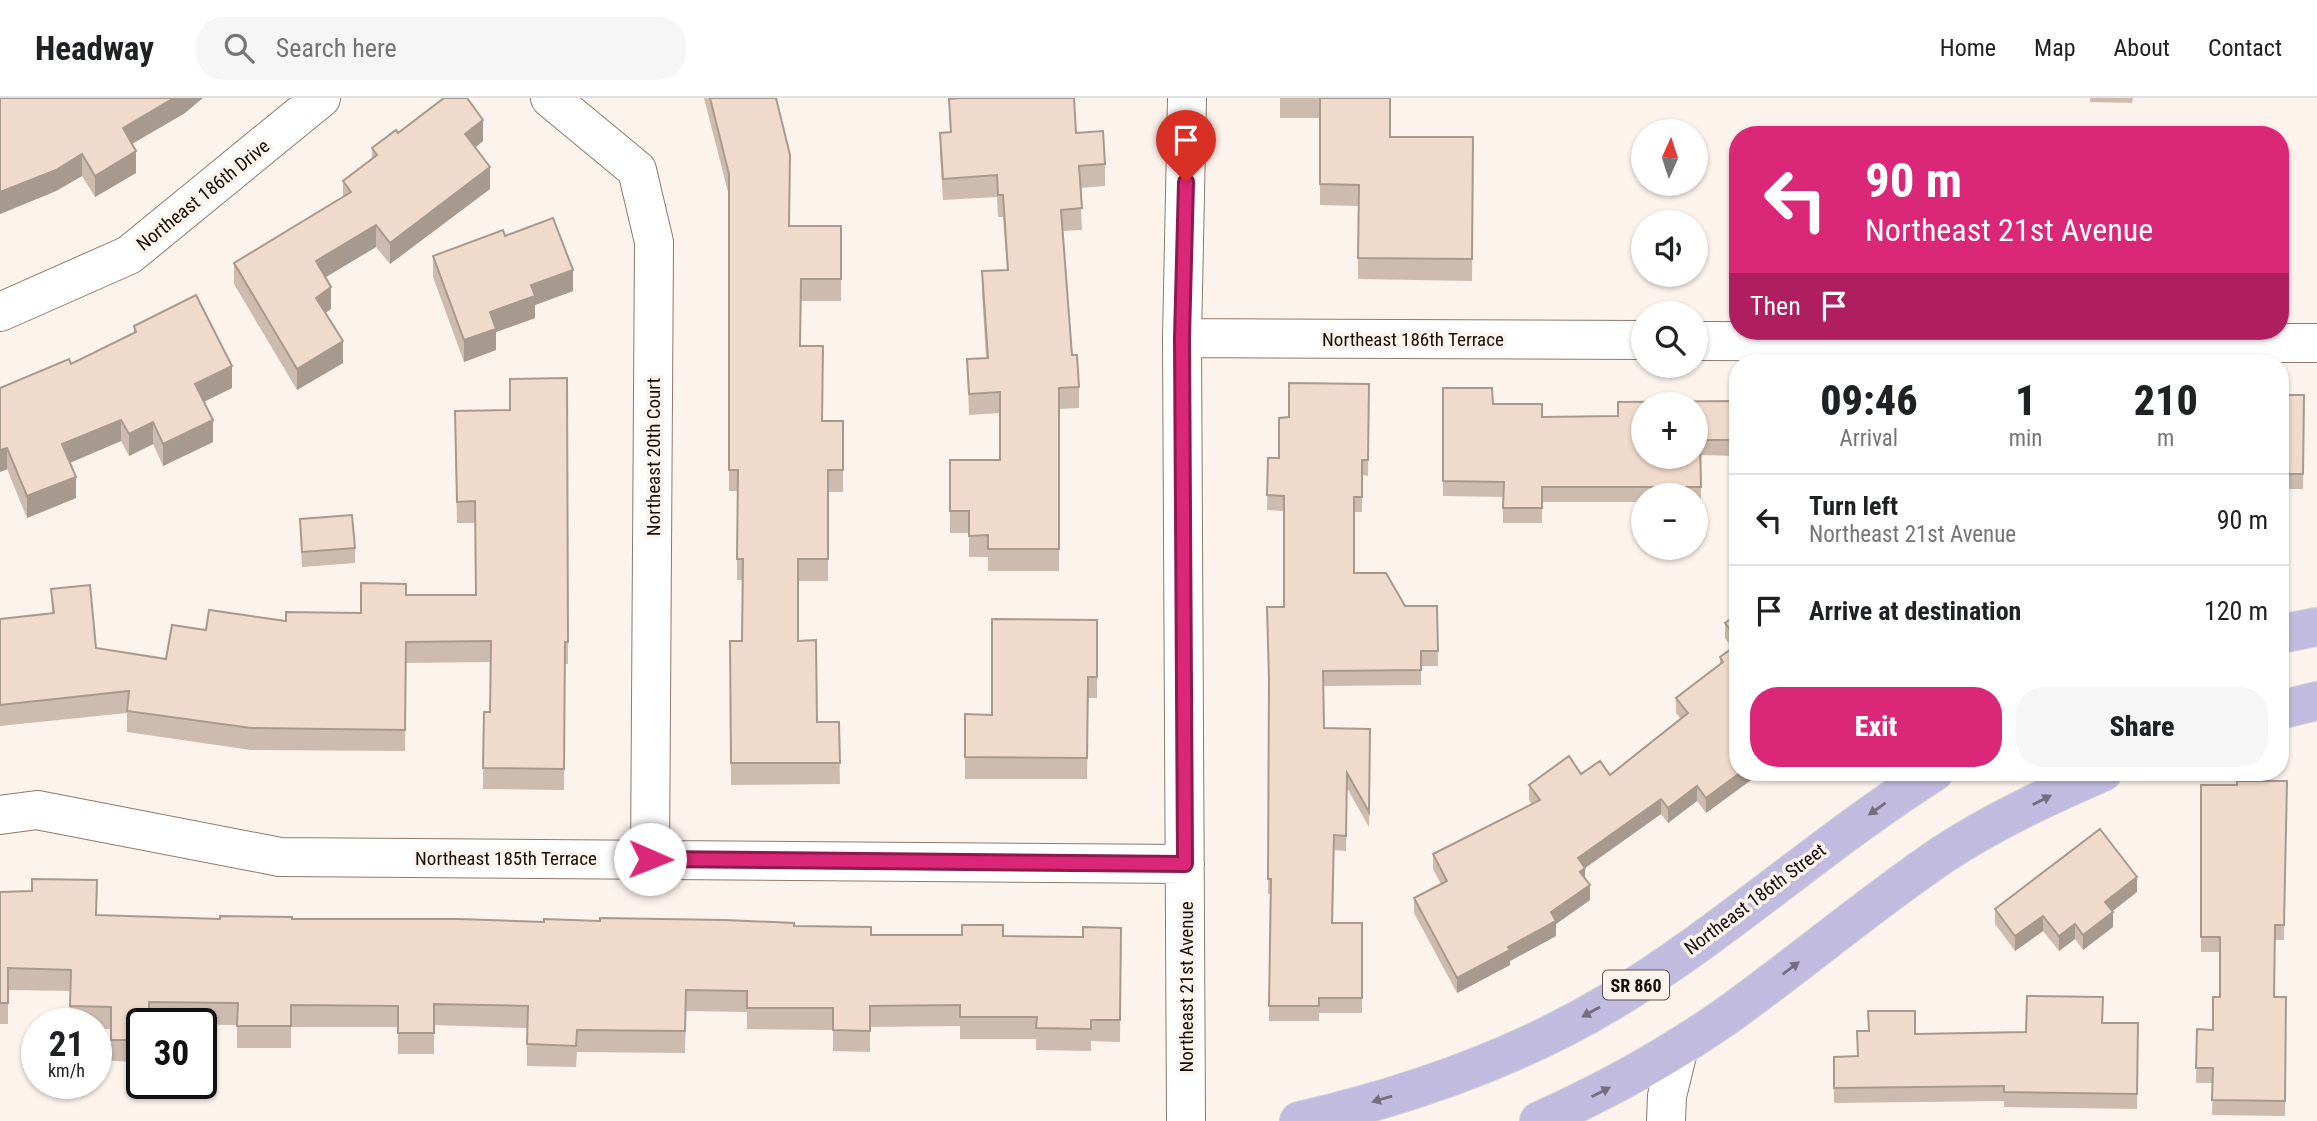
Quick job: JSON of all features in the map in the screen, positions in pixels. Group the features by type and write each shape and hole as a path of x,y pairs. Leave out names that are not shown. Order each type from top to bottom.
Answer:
{"main road":[{"path":"2289,632 2317,626"},
{"path":"2289,708 2317,701"},
{"name":"Northeast 186th Street","path":"1299,1121 1433,1084 1520,1049 1563,1028 1654,973 1852,826 1920,781"},
{"path":"1539,1121 1626,1079 1725,1017 1943,855 2012,815 2084,781"}],"street":[{"name":"Northeast 186th Drive","path":"0,312 129,255 321,98"},
{"name":"Northeast 20th Court","path":"550,98 637,170 654,242 650,859"},
{"name":"Northeast 21st Avenue","path":"1186,1121 1182,338 1187,98"},
{"name":"Northeast 186th Terrace","path":"1182,338 1631,340"},
{"path":"1708,341 2317,344"},
{"name":"Northeast 185th Terrace","path":"0,815 37,810 280,857 1185,864"},
{"path":"1666,1121 1667,1096 1679,1047"}],"building":[{"path":"0,98 174,98 123,128 136,151 95,176 82,154 56,170 0,192"},
{"path":"444,98 467,98 483,120 465,134 490,167 390,243 376,225 316,261 331,287 316,298 343,341 297,369 234,263 351,192 343,181 377,155 372,148 396,130 398,133"},
{"path":"710,98 776,98 790,155 789,226 841,226 841,279 801,279 800,346 823,346 822,421 843,421 843,470 828,470 828,559 798,559 798,641 816,640 817,722 839,722 840,763 731,763 730,641 742,641 743,559 737,559 738,470 729,470 729,174"},
{"path":"1074,98 1076,133 1103,131 1105,164 1079,166 1082,208 1061,210 1072,355 1077,355 1079,387 1059,388 1059,549 988,549 988,535 969,536 969,511 950,511 950,460 1000,460 1000,392 969,394 967,359 988,358 982,271 1008,270 1003,195 998,195 997,175 943,179 940,133 951,132 949,99"},
{"path":"1320,98 1390,98 1390,137 1473,137 1472,259 1358,258 1359,185 1320,184"},
{"path":"553,218 573,270 531,285 535,296 490,312 496,329 464,340 433,256 503,230 505,236"},
{"path":"196,295 232,366 195,384 213,420 163,444 153,422 129,434 121,420 62,444 76,477 27,496 7,448 0,450 0,388 69,359 71,364 136,332 134,326"},
{"path":"567,378 568,642 565,642 564,769 483,768 484,712 490,712 491,641 406,642 405,730 251,728 127,711 129,691 0,705 0,619 54,613 51,589 90,585 96,648 166,659 172,625 206,630 209,610 286,621 286,612 361,613 361,583 406,584 406,595 476,595 475,501 457,502 455,411 510,410 510,379"},
{"path":"1289,383 1369,384 1368,460 1362,460 1362,497 1354,497 1354,573 1386,573 1405,606 1437,606 1438,651 1421,651 1421,670 1323,671 1324,728 1370,729 1369,812 1347,773 1346,836 1334,835 1332,923 1362,923 1362,998 1319,998 1319,1006 1269,1006 1271,879 1268,879 1267,607 1284,607 1284,496 1267,495 1268,458 1279,458 1279,418 1289,417"},
{"path":"1443,388 1492,388 1493,404 1542,404 1542,417 1618,416 1618,402 1631,402 1631,469 1701,469 1701,483 1631,483 1631,487 1542,487 1542,508 1503,508 1504,482 1443,481"},
{"path":"2289,395 2304,395 2303,474 2289,474"},
{"path":"1708,401 1729,401 1729,440 1708,440"},
{"path":"352,515 355,548 302,552 300,519"},
{"path":"992,619 1097,620 1097,677 1088,677 1087,758 965,757 965,714 992,715"},
{"path":"1729,650 1729,781 1706,798 1697,786 1668,808 1661,799 1578,858 1585,868 1580,872 1590,885 1551,912 1556,921 1508,947 1510,950 1457,978 1414,898 1447,881 1433,854 1540,800 1529,785 1569,756 1581,774 1600,761 1610,775 1688,713 1676,698 1723,662 1720,657"},
{"path":"2237,781 2287,781 2284,925 2275,925 2274,997 2286,997 2285,1101 2212,1100 2213,1068 2196,1068 2197,1029 2213,1030 2213,997 2220,997 2220,937 2201,937 2201,785 2237,785"},
{"path":"2100,829 2137,877 2105,902 2113,912 2083,935 2075,924 2059,936 2043,916 2015,936 1995,909"},
{"path":"32,879 97,880 96,915 544,922 544,919 600,921 600,918 725,920 794,923 794,926 871,927 871,935 962,935 962,925 1003,925 1003,936 1083,937 1083,927 1121,928 1120,1020 1091,1020 1091,1029 1036,1028 1037,1017 960,1017 960,1005 870,1006 870,1031 833,1030 833,1008 747,1008 747,991 686,990 685,1031 577,1030 576,1046 527,1044 528,1006 434,1004 434,1033 398,1033 398,1006 291,1005 291,1026 237,1026 238,1003 149,1002 149,1008 126,1008 126,1040 112,1040 111,1007 70,1006 71,970 8,968 8,1003 0,1003 0,892 32,891"},
{"path":"2027,996 2103,997 2102,1023 2138,1023 2137,1094 2004,1092 2004,1086 1834,1088 1834,1057 1858,1056 1857,1031 1869,1031 1868,1011 1915,1011 1915,1034 2026,1032"}],"route":[{"path":"650,859 1185,864 1182,338 1186,182"}]}
